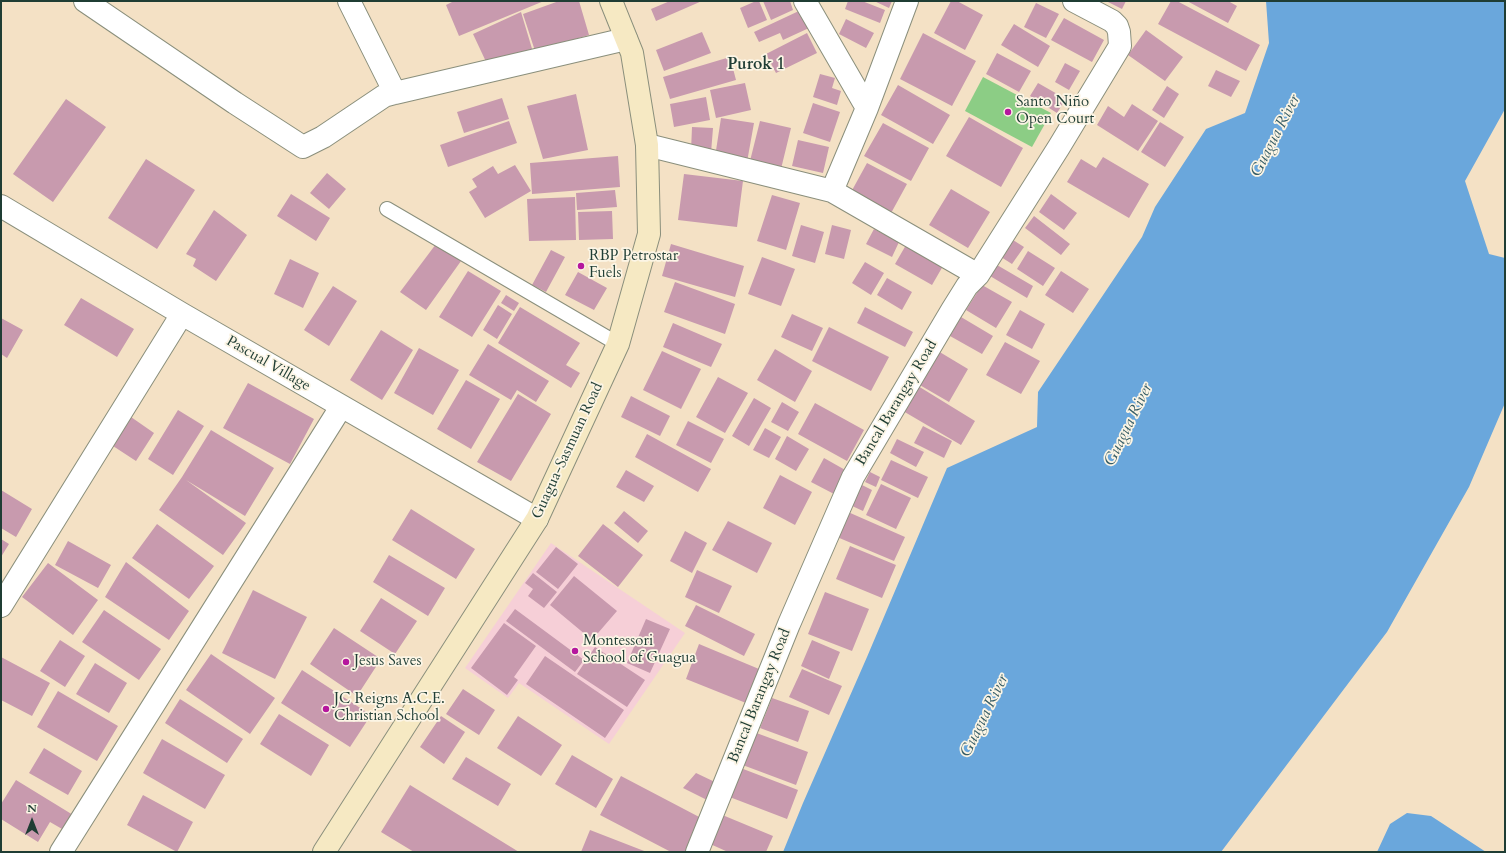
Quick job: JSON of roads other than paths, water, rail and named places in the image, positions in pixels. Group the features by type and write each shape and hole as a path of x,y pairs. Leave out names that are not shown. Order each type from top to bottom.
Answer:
{"main road":[{"name":"Guagua-Sasmuan Road","path":"324,852 538,519 618,344 649,234 647,145 632,53 611,1"}],"street":[{"path":"85,1 235,103 303,147 323,137 384,96 626,40"},
{"path":"349,1 395,93"},
{"path":"805,1 867,108"},
{"path":"832,191 867,108 907,1"},
{"name":"Bancal Barangay Road","path":"697,852 789,624 853,477 952,310 968,286 978,275 1059,147 1120,46 1119,32 1117,26 1112,20 1074,1"},
{"path":"647,145 832,191 978,275"},
{"name":"Pascual Village","path":"1,206 341,407 538,519"},
{"path":"1,606 182,314"},
{"path":"61,852 341,407"}],"lane":[{"path":"387,209 618,344"}],"water":[{"name":"Guagua River","path":"1266,1 1505,1 1505,109 1465,181 1489,254 1505,258 1505,403 1469,487 1387,632 1221,852 783,852 947,468 1037,427 1038,392 1142,237 1155,207 1206,129 1245,113 1269,43"},
{"path":"1407,813 1431,816 1486,852 1377,852 1390,824"}],"place":[{"name":"Santo Niño Open Court","path":"1008,112"},
{"name":"RBP Petrostar Fuels","path":"581,266"},
{"name":"Montessori School of Guagua","path":"575,651"},
{"name":"Jesus Saves","path":"346,662"},
{"name":"JC Reigns A.C.E. Christian School","path":"326,709"}],"district":[{"name":"Purok 1","path":"756,65"}]}
